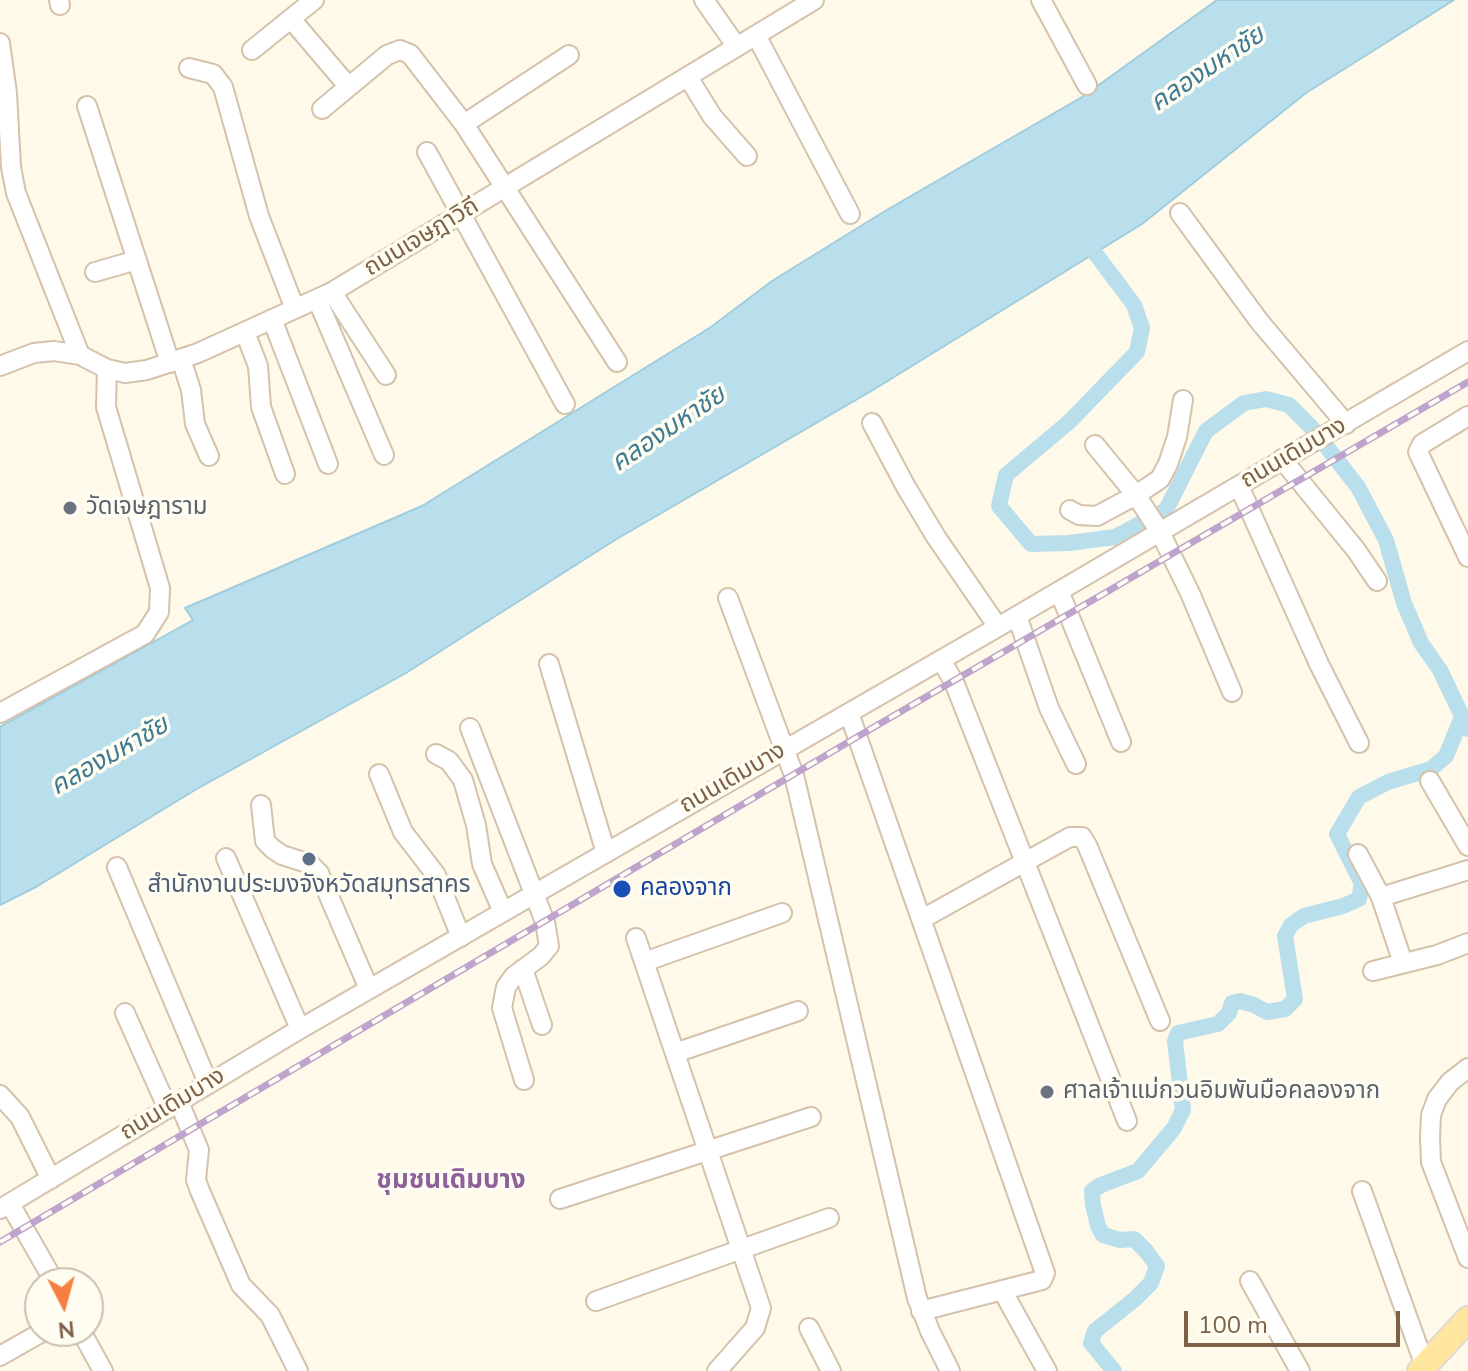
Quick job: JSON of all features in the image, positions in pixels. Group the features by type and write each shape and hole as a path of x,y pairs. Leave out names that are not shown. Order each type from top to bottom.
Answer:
{"main road":[{"path":"1422,1368 1468,1319"}],"street":[{"path":"252,50 314,0"},
{"path":"704,0 737,47"},
{"name":"ถนนเจษฎาวิถี","path":"0,366 34,353 54,351 80,355 107,369 125,373 147,370 245,332 325,295 814,0"},
{"path":"1041,0 1087,85"},
{"path":"291,19 348,86"},
{"path":"756,35 850,214"},
{"path":"0,43 7,93 4,137 16,193 80,355"},
{"path":"322,109 387,55 400,50 410,54 464,124 617,362"},
{"path":"464,124 569,55"},
{"path":"189,68 213,74 223,87 259,216 295,309"},
{"path":"688,77 712,116 747,156"},
{"path":"87,106 137,260 176,361 191,390 195,424 209,456"},
{"path":"427,152 565,404"},
{"path":"1180,213 1259,321 1345,424"},
{"path":"95,272 137,260"},
{"path":"325,295 386,375"},
{"path":"325,295 384,455"},
{"path":"272,319 328,464"},
{"path":"245,332 258,366 261,407 285,474"},
{"name":"ถนนเดิมบาง","path":"5,1207 300,1029 1017,616 1468,351"},
{"path":"0,713 145,634 159,612 160,588 106,407 107,369"},
{"path":"1070,510 1079,515 1097,516 1137,496 1160,479 1177,437 1183,400"},
{"path":"1468,416 1422,444 1418,452 1468,557"},
{"path":"872,423 936,537 998,627"},
{"path":"1095,445 1137,496 1160,532 1232,692"},
{"path":"1282,459 1356,550 1377,581"},
{"path":"1239,486 1319,664 1359,743"},
{"path":"1451,526 1468,515"},
{"path":"1059,591 1121,742"},
{"path":"728,598 794,775 921,1311 950,1371"},
{"path":"1017,616 1049,708 1076,764"},
{"path":"941,660 954,682 1127,1121"},
{"path":"549,664 606,853"},
{"path":"849,713 1045,1273 1042,1280 921,1311"},
{"path":"470,728 545,922 549,946 514,976 506,987 502,1008 524,1080"},
{"path":"436,754 449,761 463,780 476,825 482,864 503,912"},
{"path":"379,774 403,832 436,875 461,937"},
{"path":"1430,781 1468,846"},
{"path":"261,805 265,841 282,855 310,864 319,873 369,989"},
{"path":"922,919 1070,837 1082,837 1160,1021"},
{"path":"1358,854 1381,897 1403,963"},
{"path":"226,858 300,1029"},
{"path":"117,867 208,1083"},
{"path":"1381,897 1468,870"},
{"path":"644,962 782,913"},
{"path":"636,938 761,1308 755,1328 717,1371"},
{"path":"1373,971 1437,955 1468,943"},
{"path":"523,969 542,1025"},
{"path":"675,1053 798,1011"},
{"path":"125,1013 199,1150 196,1180 241,1285 270,1315 298,1371"},
{"path":"1468,1068 1450,1082 1437,1099 1431,1115 1430,1138 1431,1162 1468,1258"},
{"path":"0,1095 20,1117 51,1179"},
{"path":"560,1199 811,1117"},
{"path":"1362,1191 1422,1368"},
{"path":"5,1207 44,1267"},
{"path":"596,1301 829,1218"},
{"path":"1250,1281 1300,1371"},
{"path":"1002,1290 1047,1371"},
{"path":"809,1328 831,1371"},
{"path":"0,1356 24,1342"},
{"path":"90,1347 103,1371"}],"water":[{"name":"คลองมหาชัย","path":"1217,0 1454,0 1306,93 1142,224 873,390 615,540 406,673 195,790 36,887 0,905 0,727 193,620 185,608 422,506 711,327 772,281 885,211 1082,97"}],"waterway":[{"path":"1083,237 1134,305 1142,328 1137,352 1069,422 1006,475 999,506 1031,544 1115,537 1166,510 1206,431 1244,403 1266,399 1289,405 1312,428 1358,487 1386,540 1404,603 1421,643 1440,670 1468,729"},
{"path":"1114,1371 1091,1343 1095,1331 1151,1283 1157,1266 1134,1239 1120,1240 1103,1235 1098,1226 1092,1191 1138,1171 1174,1128 1183,1110 1175,1041 1178,1033 1218,1024 1229,1013 1232,1003 1240,1001 1267,1012 1285,1009 1295,999 1285,936 1291,925 1304,916 1359,899 1362,884 1337,834 1359,797 1388,782 1431,769 1446,756 1462,717"}],"railway":[{"path":"0,1242 857,737 1468,382"}],"place":[{"name":"วัดเจษฎาราม","path":"70,508"},
{"name":"สำนักงานประมงจังหวัดสมุทรสาคร","path":"309,859"},
{"name":"คลองจาก","path":"622,889"},
{"name":"ศาลเจ้าแม่กวนอิมพันมือคลองจาก","path":"1047,1092"}],"district":[{"name":"ชุมชนเดิมบาง","path":"451,1182"}]}
